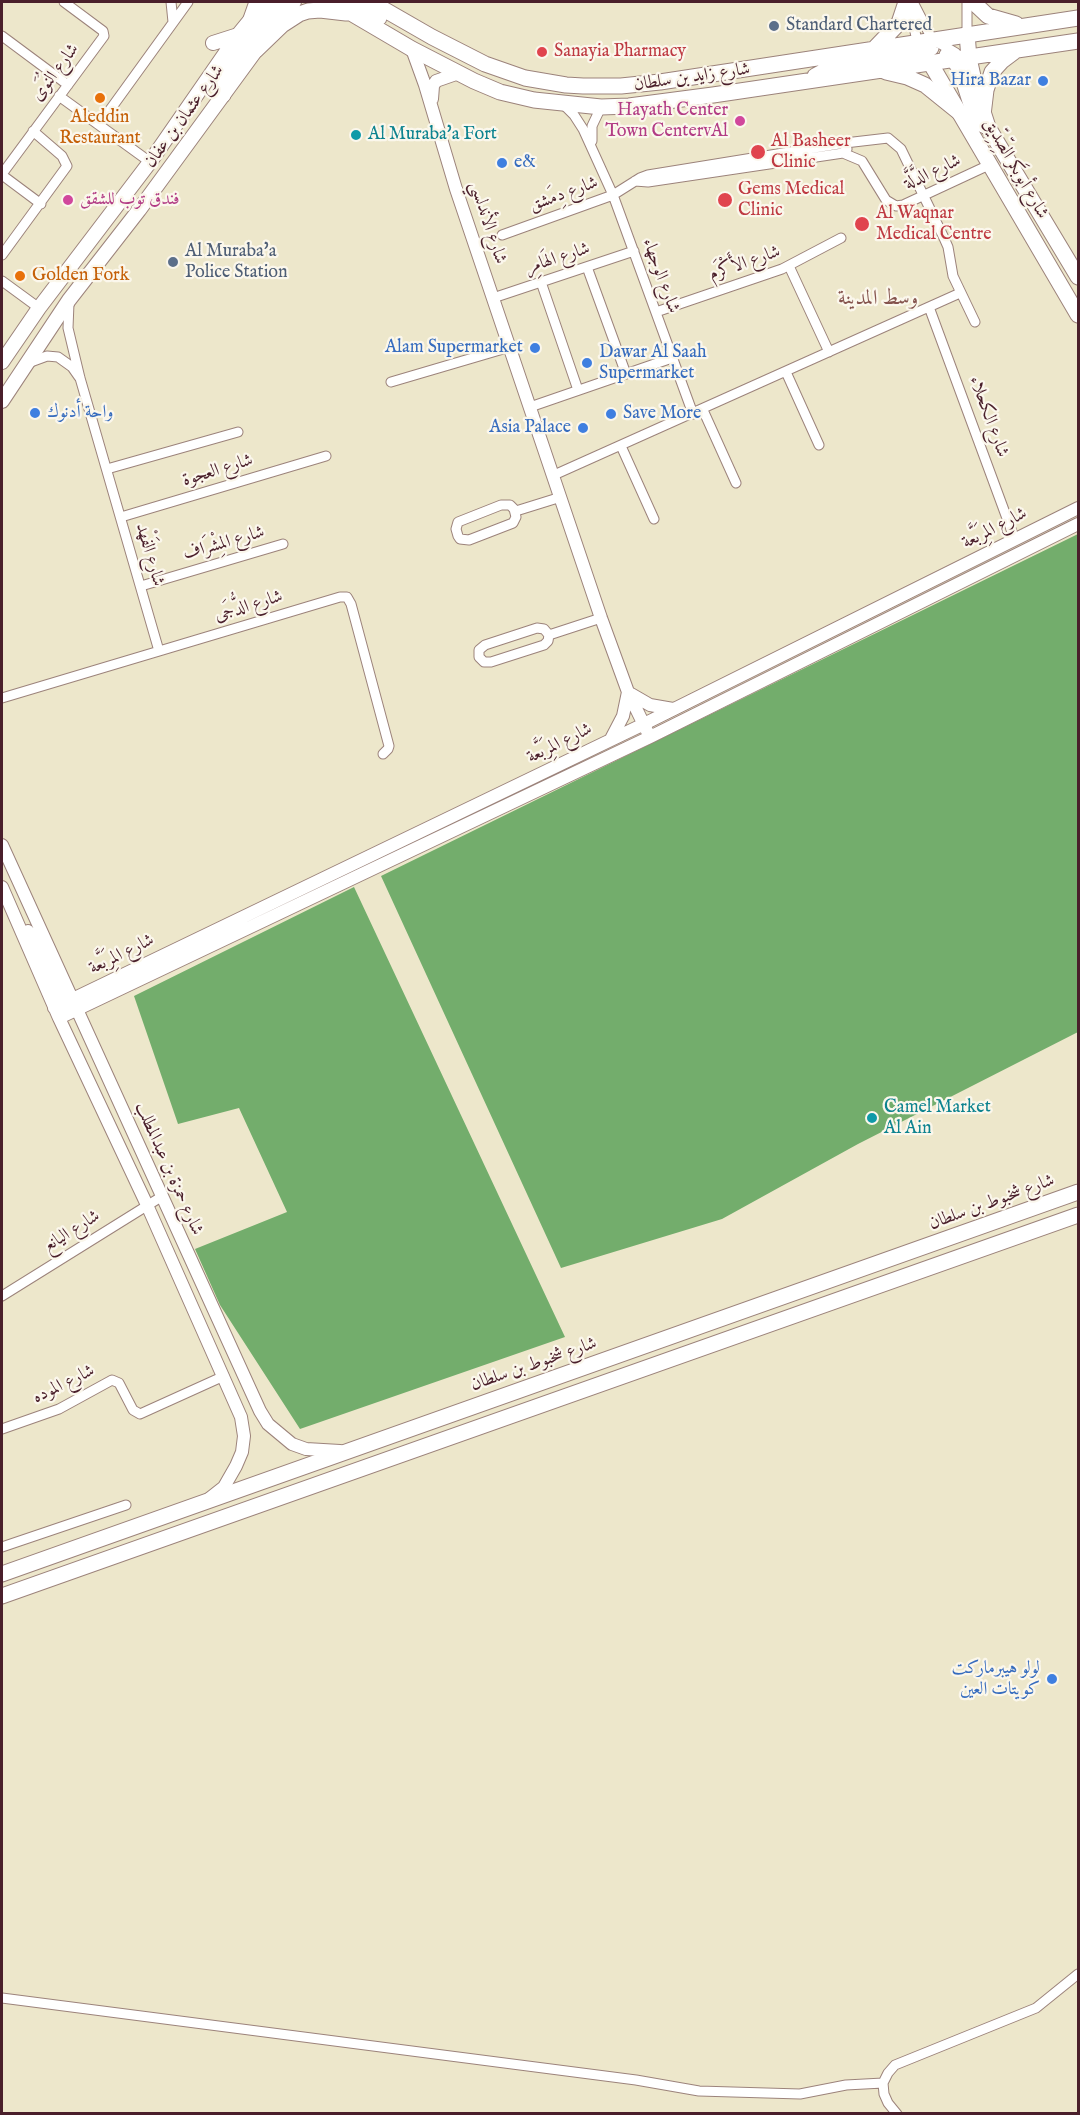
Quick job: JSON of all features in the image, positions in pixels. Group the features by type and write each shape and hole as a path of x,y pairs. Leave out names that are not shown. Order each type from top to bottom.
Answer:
{"main road":[{"path":"251,19 256,2"},
{"name":"شارع عثمان بن عفان","path":"2,362 39,308 150,162 238,34 265,2"},
{"path":"223,95 227,72 279,2"},
{"name":"شارع عثمان بن عفان","path":"2,401 69,300 294,2"},
{"name":"شارع زايد بن سلطان","path":"332,2 352,7 412,49 456,74 500,92 534,100 601,107 629,106 878,71 944,49 1028,26 1078,18"},
{"name":"شارع زايد بن سلطان","path":"371,2 456,50 509,73 566,85 636,85 874,49 1017,51 1078,41"},
{"path":"874,49 898,23 909,2"},
{"path":"973,2 982,11 996,19 1028,26"},
{"path":"256,50 282,25 298,14 308,11 352,7 382,20 405,23"},
{"path":"213,43 238,34"},
{"path":"806,81 834,66 944,49"},
{"name":"شارع أبوبَكر الصِّدِّيق","path":"944,49 960,114 1078,315"},
{"name":"شارع أبوبَكر الصِّدِّيق","path":"944,49 1078,277"},
{"path":"986,121 986,90 992,72 1002,61 1017,51"},
{"path":"878,71 925,85 960,114"},
{"name":"شارع شخبوط بن سلطان","path":"2,1574 1078,1192"},
{"path":"2,1596 1078,1215"}],"street":[{"name":"شارع النُوَى","path":"2,174 102,40 104,33 64,2"},
{"path":"171,2 173,22"},
{"path":"99,125 188,2"},
{"path":"909,2 944,49"},
{"path":"909,2 910,15 944,49"},
{"path":"944,49 967,2"},
{"path":"2,36 68,85"},
{"name":"شارع الأندلسي","path":"412,49 433,109 456,189 628,692 629,704 647,739"},
{"name":"شارع الأندلسي","path":"433,109 433,86 436,81 456,74"},
{"path":"59,96 150,162"},
{"name":"شارع الوجهاء","path":"563,104 574,115 594,150 613,195 693,414"},
{"name":"شارع الوجهاء","path":"594,150 592,126 601,107"},
{"path":"2,255 67,166 62,156 33,131"},
{"name":"شارع دِمَشق","path":"502,235 613,195 648,175 888,138 901,149 948,247 953,276 975,322"},
{"path":"843,153 847,149 845,143"},
{"name":"شارع الدَّلَّة","path":"843,153 862,161 886,200 893,206 903,205 989,165"},
{"name":"شارع دِمَشق","path":"635,181 648,182 843,153"},
{"path":"2,174 41,204"},
{"name":"شارع الأَكْرَم","path":"656,312 789,266 841,238"},
{"name":"شارع الهَامِر","path":"493,298 634,251"},
{"path":"789,266 829,352"},
{"path":"587,267 626,374"},
{"path":"2,281 39,308"},
{"path":"541,282 578,390"},
{"path":"554,475 703,410 960,292"},
{"name":"شارع الفَهْد","path":"69,300 68,328 80,378 159,651"},
{"name":"شارع الكحلاء","path":"929,307 1015,540"},
{"path":"392,382 510,347"},
{"name":"شارع الفَهْد","path":"26,365 47,356 58,357 72,367 80,378"},
{"path":"530,407 672,358"},
{"path":"786,372 819,445"},
{"path":"703,410 736,483"},
{"path":"107,469 238,432"},
{"path":"621,446 654,519"},
{"name":"شارع العجوة","path":"121,517 326,456"},
{"path":"516,511 561,496"},
{"path":"501,505 510,505 516,511 513,523 469,540 460,539 456,532 461,520 501,505"},
{"name":"شارع المِرَبَّعة","path":"65,1008 675,709 1078,508"},
{"name":"شارع المِرَبَّعة","path":"65,1008 647,739 1078,524"},
{"name":"شارع المِشْرَاف","path":"141,586 283,544"},
{"name":"شارع الدُّجَى","path":"2,698 340,597 347,597 351,604 388,746 387,752 383,754"},
{"path":"549,635 601,618"},
{"path":"537,628 544,629 549,635 544,645 511,656 487,663 479,657 479,650 485,645 537,628"},
{"path":"611,739 623,716 628,692 650,705 675,709"},
{"name":"شارع حمزة بن عبدالمطلب","path":"2,845 65,1008 147,1205 241,1417 244,1436 242,1452 231,1478 206,1502"},
{"path":"2,887 9,903 38,948 65,1008"},
{"name":"شارع حمزة بن عبدالمطلب","path":"65,1008 161,1197 260,1412 268,1424 292,1444 306,1449 325,1451 350,1450"},
{"name":"شارع اليانع","path":"2,1296 161,1197"},
{"name":"شارع الموده","path":"2,1429 59,1409 112,1380 119,1383 133,1410 140,1414 224,1376"},
{"path":"2,1547 126,1505"},
{"path":"897,2114 888,2103 883,2083 895,2065 1036,2008 1078,1974"},
{"path":"2,1998 589,2073 699,2091 800,2094 846,2085 883,2083"}],"green space":[{"path":"1078,534 1078,1032 858,1144 722,1219 561,1268 381,876"},
{"path":"354,887 565,1337 300,1429 220,1305 195,1249 287,1212 239,1108 178,1124 134,996"}],"place":[{"name":"Standard Chartered","path":"774,26"},
{"name":"Sanayia Pharmacy","path":"542,52"},
{"name":"Hira Bazar","path":"1043,81"},
{"name":"Aleddin Restaurant","path":"100,98"},
{"name":"Hayath Center Town CentervAl","path":"740,121"},
{"name":"Al Muraba'a Fort","path":"356,135"},
{"name":"Al Basheer Clinic","path":"758,152"},
{"name":"e&","path":"502,163"},
{"name":"فندق توب للشقق","path":"68,200"},
{"name":"Gems Medical Clinic","path":"725,200"},
{"name":"Al Waqnar Medical Centre","path":"862,224"},
{"name":"Al Muraba'a Police Station","path":"173,262"},
{"name":"Golden Fork","path":"20,276"},
{"name":"Alam Supermarket","path":"535,348"},
{"name":"Dawar Al Saah Supermarket","path":"587,363"},
{"name":"واحة أدنوك","path":"35,413"},
{"name":"Save More","path":"611,414"},
{"name":"Asia Palace","path":"583,428"},
{"name":"Camel Market Al Ain","path":"872,1118"},
{"name":"لولو هيبرماركت كويتات العين","path":"1052,1679"}],"district":[{"name":"وسط المدينة","path":"878,300"}]}
